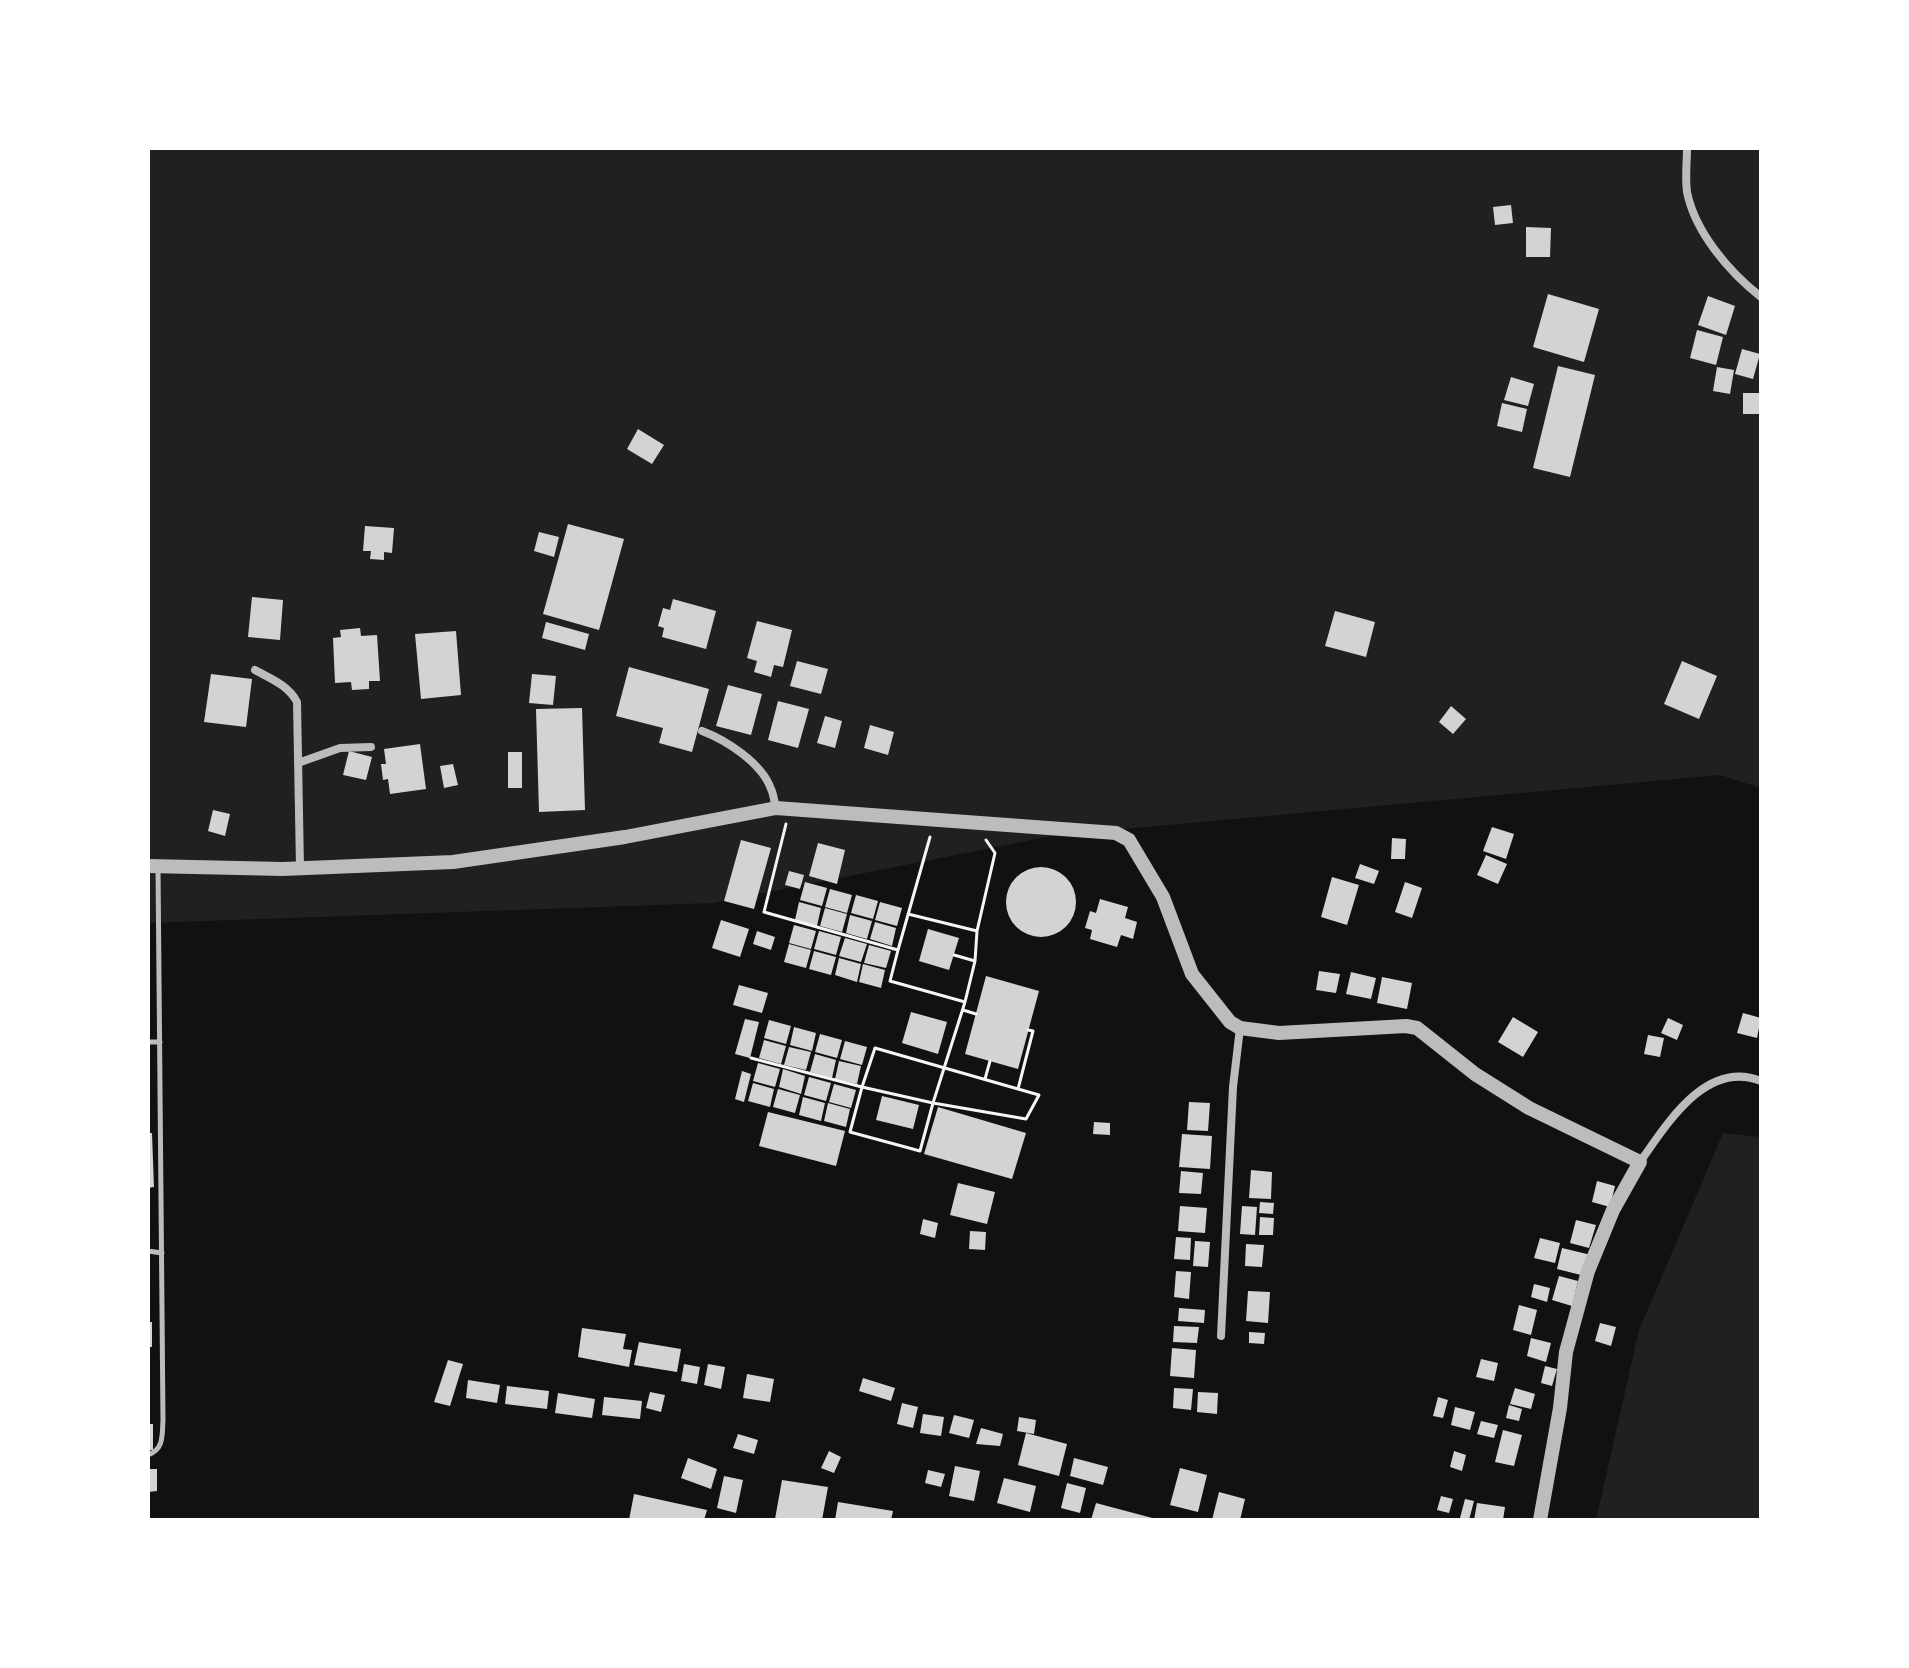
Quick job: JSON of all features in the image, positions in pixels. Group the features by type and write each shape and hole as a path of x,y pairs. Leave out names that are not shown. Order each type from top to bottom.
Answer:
{"street":[{"path":"1687,148 1687,192 1705,237 1761,297"},
{"path":"255,670 283,685 297,702 300,868"},
{"path":"702,731 716,737 756,767 771,786 776,808"},
{"path":"298,763 340,748 371,747"},
{"path":"153,866 300,868 453,862 625,837 776,808 1116,833 1129,840 1163,897 1192,974 1230,1022 1240,1028 1279,1033 1417,1028 1475,1074 1529,1108 1640,1162"},
{"path":"1221,1336 1233,1087 1240,1028"},
{"path":"1540,1520 1560,1408 1566,1352 1588,1271 1613,1210 1640,1162 1669,1120 1700,1089 1723,1078 1745,1075 1761,1081"}],"lane":[{"path":"148,1455 157,1451 162,1441 160,1042 153,866"},
{"path":"148,1042 160,1042"},
{"path":"148,1251 162,1253"}],"path":[{"path":"787,820 764,912 898,950"},
{"path":"931,834 890,981 965,1002"},
{"path":"751,1058 862,1087 933,1103 1026,1119 1039,1095 985,1079 946,1068 875,1048 862,1087 850,1132 920,1151 933,1103 946,1068 963,1010 975,961 977,931 995,853 984,838"},
{"path":"908,914 977,931"},
{"path":"954,955 975,961"},
{"path":"963,1010 976,1014"},
{"path":"1018,1089 1033,1031 1028,1030"},
{"path":"985,1079 990,1061"}],"shaded area":[{"path":"148,148 1761,148 1761,788 1720,775 1057,835 713,903 148,923"},
{"path":"1723,1133 1761,1137 1761,1520 1596,1520 1639,1330"}],"building":[{"path":"1511,205 1513,223 1495,225 1493,207"},
{"path":"1526,227 1551,228 1550,257 1526,257"},
{"path":"1548,294 1599,309 1584,362 1533,347"},
{"path":"1708,296 1735,306 1726,335 1698,325"},
{"path":"1697,330 1723,337 1716,365 1690,358"},
{"path":"1742,349 1760,354 1753,379 1735,374"},
{"path":"1558,366 1595,375 1570,477 1533,468"},
{"path":"1717,367 1734,370 1730,394 1713,391"},
{"path":"1511,377 1534,384 1528,406 1504,400"},
{"path":"1743,393 1761,393 1761,414 1743,414"},
{"path":"1502,403 1527,409 1522,432 1497,426"},
{"path":"638,429 664,445 652,464 627,449"},
{"path":"568,524 624,539 599,630 543,614"},
{"path":"365,526 394,528 392,553 384,552 384,560 370,559 371,551 363,551"},
{"path":"539,532 559,537 554,557 534,551"},
{"path":"252,597 283,600 280,640 248,637"},
{"path":"673,599 716,611 706,649 662,637 664,628 658,626 663,608 670,610"},
{"path":"1335,611 1375,622 1366,657 1325,646"},
{"path":"757,621 792,630 783,667 774,665 771,677 754,672 757,661 747,658"},
{"path":"546,622 589,634 585,650 542,638"},
{"path":"360,628 361,636 377,635 380,681 369,681 369,689 352,690 351,682 335,683 333,638 341,637 340,630"},
{"path":"456,631 461,695 421,699 415,634"},
{"path":"797,661 828,669 821,694 790,686"},
{"path":"1682,661 1717,676 1699,719 1664,704"},
{"path":"629,667 709,689 692,752 659,743 663,728 616,716"},
{"path":"211,674 252,679 246,727 204,722"},
{"path":"532,674 556,676 553,705 529,703"},
{"path":"728,685 762,694 751,735 716,726"},
{"path":"778,701 809,709 798,748 768,740"},
{"path":"1451,706 1466,719 1453,734 1439,722"},
{"path":"582,708 585,810 539,812 536,709"},
{"path":"825,716 842,721 835,748 817,743"},
{"path":"870,725 894,732 888,755 864,748"},
{"path":"420,744 426,789 390,794 388,779 383,780 381,764 386,764 384,749"},
{"path":"349,751 372,757 366,780 343,775"},
{"path":"508,752 522,752 522,788 508,788"},
{"path":"453,764 458,785 444,788 440,766"},
{"path":"213,810 230,814 225,836 208,831"},
{"path":"1492,827 1514,834 1506,859 1483,851"},
{"path":"1392,838 1406,839 1405,859 1391,859"},
{"path":"741,840 771,848 754,909 724,901"},
{"path":"818,843 845,850 837,884 809,876"},
{"path":"1486,855 1507,864 1498,884 1477,875"},
{"path":"1360,864 1379,871 1374,884 1355,878"},
{"path":"1041,867 1066,877 1076,902 1066,927 1041,937 1016,927 1006,902 1016,877"},
{"path":"789,871 804,875 800,889 785,885"},
{"path":"1332,877 1359,885 1347,925 1321,917"},
{"path":"805,882 827,888 822,906 800,900"},
{"path":"1405,882 1422,888 1412,918 1395,912"},
{"path":"830,889 852,895 847,913 825,907"},
{"path":"856,895 878,901 873,919 851,913"},
{"path":"1100,899 1128,907 1125,918 1137,922 1133,939 1121,935 1117,947 1090,939 1092,930 1085,928 1090,911 1096,913"},
{"path":"799,902 821,908 817,926 795,920"},
{"path":"880,902 902,908 897,926 875,920"},
{"path":"825,908 847,914 842,932 820,926"},
{"path":"850,915 872,921 867,939 846,933"},
{"path":"721,920 749,929 740,957 712,948"},
{"path":"875,922 896,928 892,946 870,939"},
{"path":"794,925 816,931 811,949 789,943"},
{"path":"928,929 959,938 949,970 919,961"},
{"path":"757,931 775,937 771,950 753,944"},
{"path":"819,931 841,937 836,955 814,949"},
{"path":"845,938 867,944 861,962 839,956"},
{"path":"789,944 811,950 806,968 784,962"},
{"path":"869,945 891,951 886,968 864,963"},
{"path":"814,951 836,957 831,975 809,969"},
{"path":"839,958 861,964 857,982 835,975"},
{"path":"863,964 885,970 881,988 859,982"},
{"path":"1319,971 1340,974 1336,993 1316,990"},
{"path":"1351,972 1376,978 1371,999 1346,994"},
{"path":"986,976 1039,991 1018,1069 965,1054"},
{"path":"1382,977 1412,983 1407,1009 1377,1003"},
{"path":"739,985 768,993 762,1013 733,1005"},
{"path":"911,1012 947,1022 938,1054 902,1043"},
{"path":"1743,1013 1761,1018 1757,1038 1737,1033"},
{"path":"1513,1017 1538,1032 1523,1057 1498,1042"},
{"path":"1668,1018 1683,1025 1677,1040 1661,1033"},
{"path":"745,1019 759,1022 750,1058 735,1054"},
{"path":"769,1020 791,1026 786,1044 764,1038"},
{"path":"794,1027 816,1033 812,1051 790,1045"},
{"path":"820,1034 842,1040 837,1058 815,1052"},
{"path":"1648,1035 1664,1038 1660,1057 1644,1054"},
{"path":"764,1040 786,1046 781,1064 759,1058"},
{"path":"845,1041 867,1047 862,1065 840,1059"},
{"path":"789,1047 811,1052 806,1070 784,1065"},
{"path":"815,1054 836,1060 832,1078 810,1072"},
{"path":"839,1061 861,1066 857,1084 835,1079"},
{"path":"758,1063 780,1069 775,1087 753,1081"},
{"path":"783,1069 805,1076 801,1094 779,1087"},
{"path":"742,1071 751,1074 744,1102 735,1099"},
{"path":"809,1077 831,1083 826,1101 804,1095"},
{"path":"753,1083 774,1089 770,1107 748,1101"},
{"path":"834,1084 856,1090 851,1108 829,1102"},
{"path":"778,1089 800,1095 795,1113 773,1107"},
{"path":"882,1096 919,1105 913,1129 876,1120"},
{"path":"803,1097 825,1103 821,1121 799,1115"},
{"path":"1189,1102 1210,1103 1208,1131 1187,1130"},
{"path":"828,1103 850,1109 846,1127 824,1121"},
{"path":"938,1107 1026,1133 1012,1179 924,1154"},
{"path":"768,1112 845,1131 836,1166 759,1146"},
{"path":"1094,1122 1110,1123 1110,1135 1093,1134"},
{"path":"148,1133 152,1133 154,1187 148,1188"},
{"path":"1182,1134 1212,1136 1210,1169 1179,1167"},
{"path":"1251,1170 1272,1172 1271,1199 1249,1198"},
{"path":"1181,1171 1203,1173 1201,1194 1179,1193"},
{"path":"1597,1181 1615,1186 1610,1207 1592,1202"},
{"path":"958,1183 995,1192 987,1224 950,1215"},
{"path":"1260,1202 1274,1203 1273,1214 1259,1213"},
{"path":"1180,1206 1207,1208 1205,1233 1178,1231"},
{"path":"1242,1206 1257,1207 1255,1235 1240,1234"},
{"path":"1260,1217 1274,1218 1273,1235 1259,1235"},
{"path":"923,1219 938,1223 935,1238 920,1234"},
{"path":"1576,1220 1596,1225 1589,1248 1570,1243"},
{"path":"970,1231 986,1232 985,1250 969,1249"},
{"path":"1176,1237 1191,1238 1190,1260 1174,1259"},
{"path":"1540,1238 1560,1243 1555,1263 1534,1258"},
{"path":"1195,1241 1210,1242 1208,1267 1193,1266"},
{"path":"1246,1244 1264,1245 1262,1267 1245,1266"},
{"path":"1562,1248 1591,1255 1585,1276 1557,1269"},
{"path":"1176,1271 1191,1272 1189,1299 1174,1297"},
{"path":"1559,1276 1578,1281 1572,1306 1552,1300"},
{"path":"1534,1284 1550,1288 1547,1302 1531,1297"},
{"path":"1248,1291 1270,1292 1268,1323 1246,1321"},
{"path":"1519,1305 1537,1310 1531,1335 1513,1330"},
{"path":"1179,1308 1205,1310 1204,1323 1178,1321"},
{"path":"148,1322 152,1322 152,1347 148,1347"},
{"path":"1600,1323 1616,1327 1611,1346 1595,1341"},
{"path":"1174,1326 1199,1327 1197,1343 1173,1342"},
{"path":"582,1328 626,1334 623,1349 632,1350 629,1367 578,1357"},
{"path":"1249,1332 1265,1333 1264,1344 1249,1343"},
{"path":"1531,1338 1551,1343 1546,1362 1527,1356"},
{"path":"639,1342 681,1349 677,1372 634,1365"},
{"path":"1172,1348 1196,1350 1194,1378 1170,1376"},
{"path":"1481,1359 1498,1363 1494,1381 1476,1377"},
{"path":"448,1360 463,1364 450,1406 434,1402"},
{"path":"684,1364 700,1367 697,1384 681,1381"},
{"path":"708,1364 725,1367 721,1389 704,1385"},
{"path":"1545,1366 1557,1369 1552,1386 1541,1383"},
{"path":"747,1374 774,1379 770,1402 743,1398"},
{"path":"863,1378 895,1388 891,1401 859,1391"},
{"path":"468,1380 500,1385 497,1403 466,1398"},
{"path":"507,1386 549,1391 547,1409 505,1404"},
{"path":"1174,1388 1193,1389 1191,1410 1173,1408"},
{"path":"1515,1388 1535,1394 1531,1409 1510,1404"},
{"path":"650,1392 665,1395 661,1412 646,1408"},
{"path":"1198,1392 1218,1393 1217,1414 1197,1412"},
{"path":"558,1393 595,1399 592,1418 555,1413"},
{"path":"604,1397 642,1401 640,1419 602,1415"},
{"path":"1438,1397 1448,1400 1443,1418 1433,1416"},
{"path":"902,1403 918,1407 913,1428 897,1424"},
{"path":"1509,1405 1522,1409 1519,1421 1506,1418"},
{"path":"1455,1407 1475,1412 1470,1430 1451,1425"},
{"path":"923,1414 944,1417 941,1436 920,1433"},
{"path":"954,1415 974,1420 969,1438 949,1433"},
{"path":"1019,1417 1036,1420 1034,1434 1017,1431"},
{"path":"1481,1421 1498,1425 1494,1438 1477,1434"},
{"path":"148,1424 153,1424 153,1450 148,1450"},
{"path":"981,1428 1003,1434 1000,1446 976,1444"},
{"path":"1503,1430 1522,1435 1514,1466 1495,1462"},
{"path":"1026,1433 1067,1444 1059,1476 1018,1465"},
{"path":"738,1434 758,1440 754,1454 733,1448"},
{"path":"829,1451 841,1457 834,1473 821,1468"},
{"path":"1454,1451 1466,1455 1462,1471 1450,1467"},
{"path":"688,1458 717,1469 711,1489 681,1478"},
{"path":"1074,1458 1108,1467 1103,1485 1070,1476"},
{"path":"955,1466 980,1471 974,1501 949,1496"},
{"path":"1180,1468 1207,1475 1198,1512 1170,1505"},
{"path":"148,1469 157,1469 157,1491 148,1492"},
{"path":"928,1470 945,1474 941,1487 925,1483"},
{"path":"724,1476 743,1480 736,1513 717,1508"},
{"path":"1004,1478 1036,1486 1030,1512 997,1503"},
{"path":"782,1480 828,1487 822,1520 775,1519"},
{"path":"1067,1483 1086,1488 1080,1513 1061,1508"},
{"path":"1219,1492 1245,1499 1240,1520 1212,1520"},
{"path":"634,1494 707,1510 704,1520 629,1520"},
{"path":"1441,1496 1453,1499 1449,1513 1437,1510"},
{"path":"1465,1499 1474,1501 1469,1520 1460,1518"},
{"path":"838,1502 893,1511 891,1520 835,1520"},
{"path":"1096,1503 1156,1519 1156,1520 1091,1520"},
{"path":"1477,1503 1505,1507 1503,1520 1474,1520"}]}
